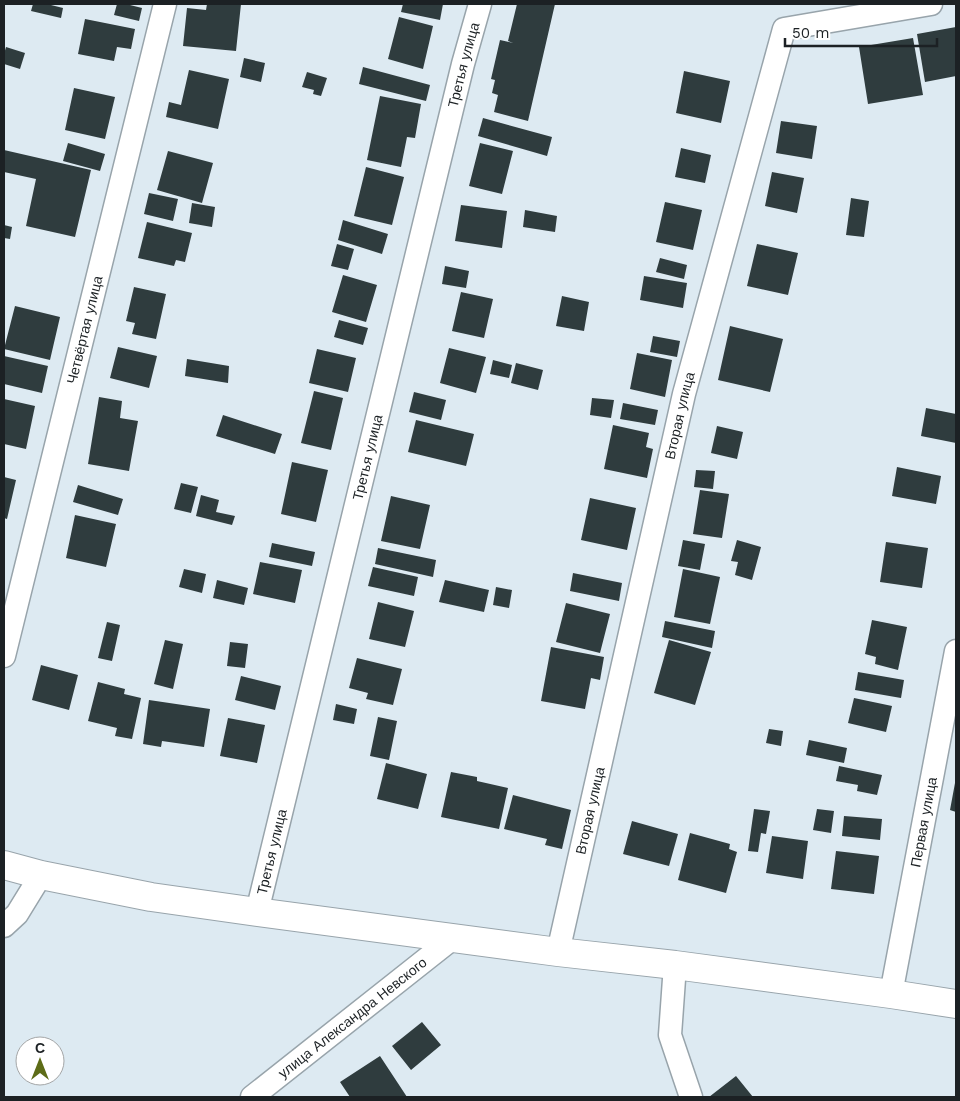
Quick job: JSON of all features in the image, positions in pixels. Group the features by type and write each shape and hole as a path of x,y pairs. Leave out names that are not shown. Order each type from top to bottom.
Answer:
{"street":[{"name":"Четвёртая улица","path":"4,656 165,4"},
{"name":"Третья улица","path":"257,912 460,74 480,4"},
{"name":"Вторая улица","path":"558,952 684,394 784,29 931,4"},
{"name":"Первая улица","path":"890,994 956,651"},
{"path":"4,865 41,875 151,897 558,952 674,965 956,1004"},
{"path":"4,926 17,914 41,875"},
{"name":"улица Александра Невского","path":"252,1097 452,938"},
{"path":"674,965 670,1035 691,1097"}],"building":[{"path":"33,4 47,4 63,8 61,18 31,11"},
{"path":"117,4 142,8 139,21 114,15"},
{"path":"207,4 241,4 236,51 183,46 187,8 206,10"},
{"path":"403,4 443,4 440,20 401,12"},
{"path":"517,4 555,4 528,121 494,112 498,95 492,93 495,80 491,79 500,40 513,43 508,41"},
{"path":"399,17 433,26 423,69 388,59"},
{"path":"85,19 135,29 131,49 117,47 114,61 78,54"},
{"path":"956,27 956,76 925,82 917,34"},
{"path":"913,38 923,95 868,104 859,47"},
{"path":"6,47 25,53 20,69 4,64"},
{"path":"244,58 265,63 261,82 240,77"},
{"path":"363,67 430,85 426,101 359,84"},
{"path":"189,70 229,79 218,129 166,117 169,102 181,105"},
{"path":"684,71 730,81 721,123 676,113"},
{"path":"307,72 327,78 321,96 313,94 314,90 302,87"},
{"path":"74,88 115,97 105,139 65,130"},
{"path":"380,96 421,104 415,138 407,137 401,167 367,160"},
{"path":"483,118 552,137 547,156 478,136"},
{"path":"781,121 817,126 812,159 776,153"},
{"path":"68,143 105,154 100,171 63,161"},
{"path":"480,143 513,151 502,194 469,186"},
{"path":"681,148 711,155 705,183 675,177"},
{"path":"4,150 91,170 75,237 26,226 36,179 4,172"},
{"path":"168,151 213,163 202,203 157,190"},
{"path":"366,167 404,177 392,225 354,216"},
{"path":"772,172 804,178 797,213 765,206"},
{"path":"149,193 178,199 173,221 144,214"},
{"path":"851,198 869,201 864,237 846,235"},
{"path":"665,202 702,210 693,250 656,242"},
{"path":"192,203 215,207 212,227 189,223"},
{"path":"461,205 507,211 502,248 455,241"},
{"path":"525,210 557,216 555,232 523,227"},
{"path":"343,220 388,234 382,254 338,240"},
{"path":"147,222 192,233 185,262 176,260 174,266 138,258"},
{"path":"4,225 12,227 10,239 4,238"},
{"path":"337,244 354,249 348,270 331,266"},
{"path":"757,244 798,253 788,295 747,286"},
{"path":"660,258 687,265 684,279 656,272"},
{"path":"445,266 469,271 466,288 442,284"},
{"path":"343,275 377,285 366,322 332,312"},
{"path":"644,276 687,283 683,308 640,300"},
{"path":"134,287 166,294 156,339 132,334 135,323 126,321"},
{"path":"461,292 493,299 484,338 452,331"},
{"path":"562,296 589,302 584,331 556,326"},
{"path":"15,306 60,317 50,360 4,349"},
{"path":"339,320 368,328 363,345 334,337"},
{"path":"730,326 783,339 770,392 718,380"},
{"path":"653,336 680,341 677,357 650,352"},
{"path":"118,347 157,356 149,388 110,378"},
{"path":"449,348 486,357 476,393 440,383"},
{"path":"317,349 356,358 348,392 309,383"},
{"path":"637,353 672,360 665,397 630,389"},
{"path":"4,356 48,366 42,393 4,384"},
{"path":"187,359 229,366 228,383 185,376"},
{"path":"493,360 512,365 509,378 490,374"},
{"path":"516,363 543,370 538,390 511,383"},
{"path":"314,391 343,398 331,450 301,443"},
{"path":"414,392 446,400 441,420 409,412"},
{"path":"99,397 122,401 120,418 138,421 129,471 88,464"},
{"path":"592,398 614,400 611,418 590,415"},
{"path":"4,399 35,406 26,449 4,444"},
{"path":"623,403 658,410 655,425 620,419"},
{"path":"926,408 956,414 956,443 921,436"},
{"path":"223,415 282,434 275,454 216,436"},
{"path":"416,420 474,434 466,466 408,452"},
{"path":"613,425 649,433 646,447 653,449 647,478 604,469"},
{"path":"717,426 743,432 737,459 711,453"},
{"path":"292,462 328,470 316,522 281,514"},
{"path":"897,467 941,476 936,504 892,496"},
{"path":"696,470 715,471 713,489 694,487"},
{"path":"4,477 16,480 7,519 4,518"},
{"path":"181,483 198,487 191,513 174,509"},
{"path":"78,485 123,499 118,515 73,502"},
{"path":"700,490 729,494 722,538 693,534"},
{"path":"201,495 219,500 216,512 235,516 232,525 196,516"},
{"path":"391,496 430,505 420,549 381,541"},
{"path":"590,498 636,508 627,550 581,540"},
{"path":"75,515 116,524 106,567 66,558"},
{"path":"683,540 705,544 700,570 678,566"},
{"path":"737,540 761,547 752,580 735,575 738,562 731,561"},
{"path":"886,542 928,548 922,588 880,582"},
{"path":"272,543 315,552 312,566 269,557"},
{"path":"378,548 436,560 433,577 375,564"},
{"path":"260,562 302,570 295,603 253,594"},
{"path":"373,567 418,577 414,596 368,586"},
{"path":"184,569 206,574 202,593 179,587"},
{"path":"683,569 720,577 710,624 674,617"},
{"path":"573,573 622,583 619,601 570,591"},
{"path":"217,580 248,588 244,605 213,598"},
{"path":"445,580 489,590 484,612 439,602"},
{"path":"496,587 512,590 509,608 493,605"},
{"path":"378,602 414,611 405,647 369,639"},
{"path":"566,603 610,614 600,653 556,642"},
{"path":"872,620 907,627 898,670 875,664 876,657 865,654"},
{"path":"665,621 715,631 712,648 662,637"},
{"path":"107,622 120,625 112,661 98,658"},
{"path":"165,640 183,644 173,689 154,684"},
{"path":"669,640 711,652 695,705 654,693"},
{"path":"230,642 248,644 245,668 227,666"},
{"path":"551,647 604,657 600,680 591,678 585,709 541,701"},
{"path":"357,658 402,669 393,705 366,699 368,693 349,688"},
{"path":"41,665 78,675 69,710 32,700"},
{"path":"858,672 904,680 901,698 855,690"},
{"path":"241,676 281,686 275,710 235,700"},
{"path":"98,682 125,689 124,694 141,698 132,739 115,736 117,728 88,721"},
{"path":"854,698 892,706 886,732 848,723"},
{"path":"149,700 210,709 204,747 162,741 161,747 143,744"},
{"path":"336,704 357,709 354,724 333,720"},
{"path":"378,717 397,721 389,760 370,756"},
{"path":"228,718 265,725 257,763 220,756"},
{"path":"769,729 783,731 781,746 766,743"},
{"path":"809,740 847,748 844,763 806,755"},
{"path":"386,763 427,774 418,809 377,799"},
{"path":"839,766 882,775 877,795 857,791 858,785 836,781"},
{"path":"451,772 477,777 477,781 508,788 499,829 441,817"},
{"path":"956,783 956,812 950,810"},
{"path":"513,795 571,810 562,849 545,845 547,839 504,829"},
{"path":"754,809 770,811 766,834 761,833 758,852 748,851"},
{"path":"817,809 834,811 831,833 813,830"},
{"path":"844,816 882,819 880,840 842,836"},
{"path":"632,821 678,834 669,866 623,854"},
{"path":"690,833 730,844 729,849 737,852 726,893 678,880"},
{"path":"772,836 808,841 803,879 766,873"},
{"path":"836,851 879,856 874,894 831,889"},
{"path":"422,1022 441,1045 411,1070 392,1046"},
{"path":"380,1056 407,1097 350,1097 340,1082"},
{"path":"736,1076 753,1097 709,1097"}]}
